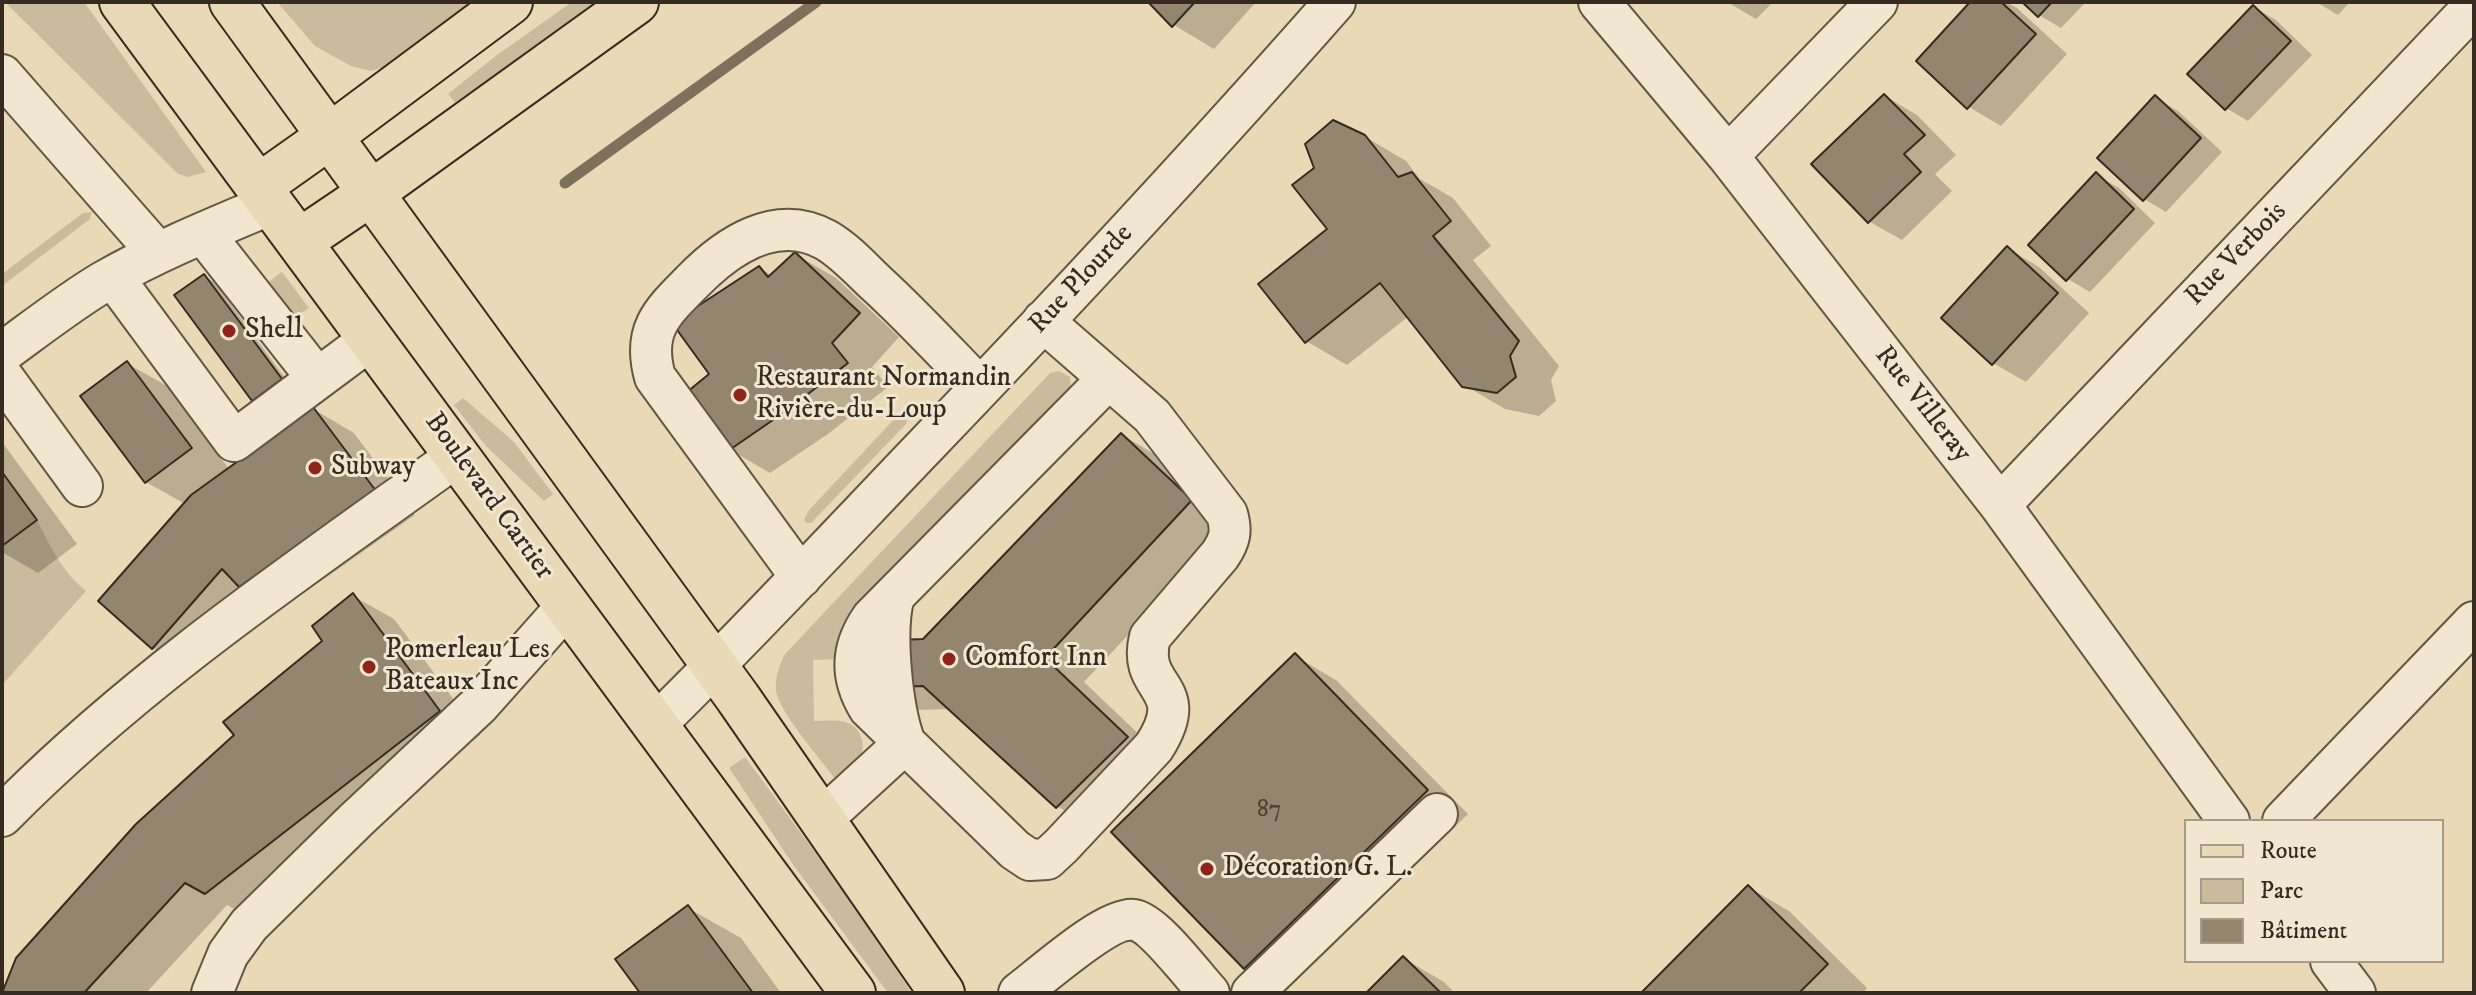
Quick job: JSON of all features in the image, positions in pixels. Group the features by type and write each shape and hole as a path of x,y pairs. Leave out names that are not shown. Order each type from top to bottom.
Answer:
{"main road":[{"name":"Boulevard Cartier","path":"122,2 853,993"},
{"path":"232,2 715,666 942,993"},
{"path":"264,196 330,136 510,2"},
{"path":"300,241 636,2"}],"street":[{"name":"Rue Plourde","path":"655,725 980,388 1234,117 1335,2"},
{"name":"Rue Villeray","path":"1599,2 1728,156 2000,505 2228,819"},
{"path":"1728,156 1877,2"},
{"name":"Rue Verbois","path":"2000,505 2474,6"},
{"path":"2,75 158,253"},
{"path":"2,353 62,309 113,277 203,233 264,196"},
{"path":"801,577 655,377 651,361 651,334 662,313 704,270 732,248 760,234 778,230 813,234 829,241 848,257 904,309 980,388"},
{"path":"203,233 317,378"},
{"path":"113,277 234,441 371,339"},
{"path":"1043,321 1152,416 1227,514 1231,527 1230,542 1150,637 1146,651 1150,669 1169,701 1166,729 1154,747 1047,859 1030,860 1015,850 869,708 857,680 856,650 860,634 894,596 1108,379"},
{"path":"2,376 82,486"},
{"path":"2,816 53,765 178,660 301,566 457,456"},
{"path":"212,993 228,954 249,925 479,705 567,606"},
{"path":"2285,819 2474,622"},
{"path":"822,819 905,743"},
{"path":"1252,993 1437,814"},
{"path":"1019,993 1100,932 1117,922 1135,920 1149,927 1209,993"},
{"path":"2332,963 2355,993"}],"green space":[{"path":"5,2 84,2 206,172 188,177 178,174"},
{"path":"277,2 470,2 400,63 370,71 351,66 315,46"},
{"path":"572,2 601,2 523,59 455,102 448,94 497,55"},
{"path":"92,212 90,219 2,286 2,274 83,213"},
{"path":"282,272 309,308 293,318 267,283"},
{"path":"1059,371 1070,377 1071,389 844,659 813,660 814,721 849,723 859,732 862,740 860,759 837,781 779,700 776,681 785,654 1050,373"},
{"path":"463,398 514,442 553,494 544,501 486,446 454,405"},
{"path":"900,413 905,413 907,423 811,523 806,523 804,520 809,510"},
{"path":"37,520 64,567 86,591 2,685 2,546"},
{"path":"745,757 870,927 910,991 888,993 794,866 729,768"}],"building":[{"path":"1148,2 1195,2 1172,27"},
{"path":"1970,2 2001,2 2036,34 1967,109 1916,61"},
{"path":"2022,2 2052,2 2038,17"},
{"path":"2253,5 2291,41 2225,110 2187,74"},
{"path":"1884,94 1925,135 1904,154 1921,172 1868,223 1811,164"},
{"path":"2155,95 2201,138 2143,201 2097,158"},
{"path":"1333,120 1365,135 1398,177 1412,172 1451,221 1433,236 1519,341 1510,356 1516,377 1497,393 1462,387 1380,283 1305,343 1258,284 1327,229 1292,185 1314,168 1305,144"},
{"path":"2096,172 2134,209 2066,281 2028,245"},
{"path":"2007,246 2058,293 1992,365 1941,318"},
{"path":"795,252 860,313 832,343 848,363 728,451 687,392 709,374 672,323 759,266 768,277"},
{"path":"204,274 282,379 252,401 174,295"},
{"path":"127,361 192,448 145,483 80,396"},
{"path":"313,407 376,491 239,587 222,569 152,649 98,601 191,495"},
{"path":"1121,433 1192,500 1045,658 1128,737 1056,808 923,686 873,688 872,641 923,639"},
{"path":"2,472 37,520 2,546"},
{"path":"353,593 440,711 205,894 185,883 84,993 2,993 16,958 136,824 234,735 223,722 322,641 312,626"},
{"path":"1295,653 1428,790 1244,969 1111,832"},
{"path":"1748,885 1828,964 1799,993 1641,993"},
{"path":"688,905 753,993 640,993 615,959"},
{"path":"1403,956 1441,993 1366,993"}],"waterway":[{"path":"565,183 816,2"}],"place":[{"name":"Shell","path":"229,331"},
{"name":"Restaurant Normandin Rivière-du-Loup","path":"740,395"},
{"name":"Subway","path":"315,468"},
{"name":"Comfort Inn","path":"949,659"},
{"name":"Pomerleau Les Bateaux Inc","path":"369,667"},
{"name":"Décoration G. L.","path":"1207,869"}]}
